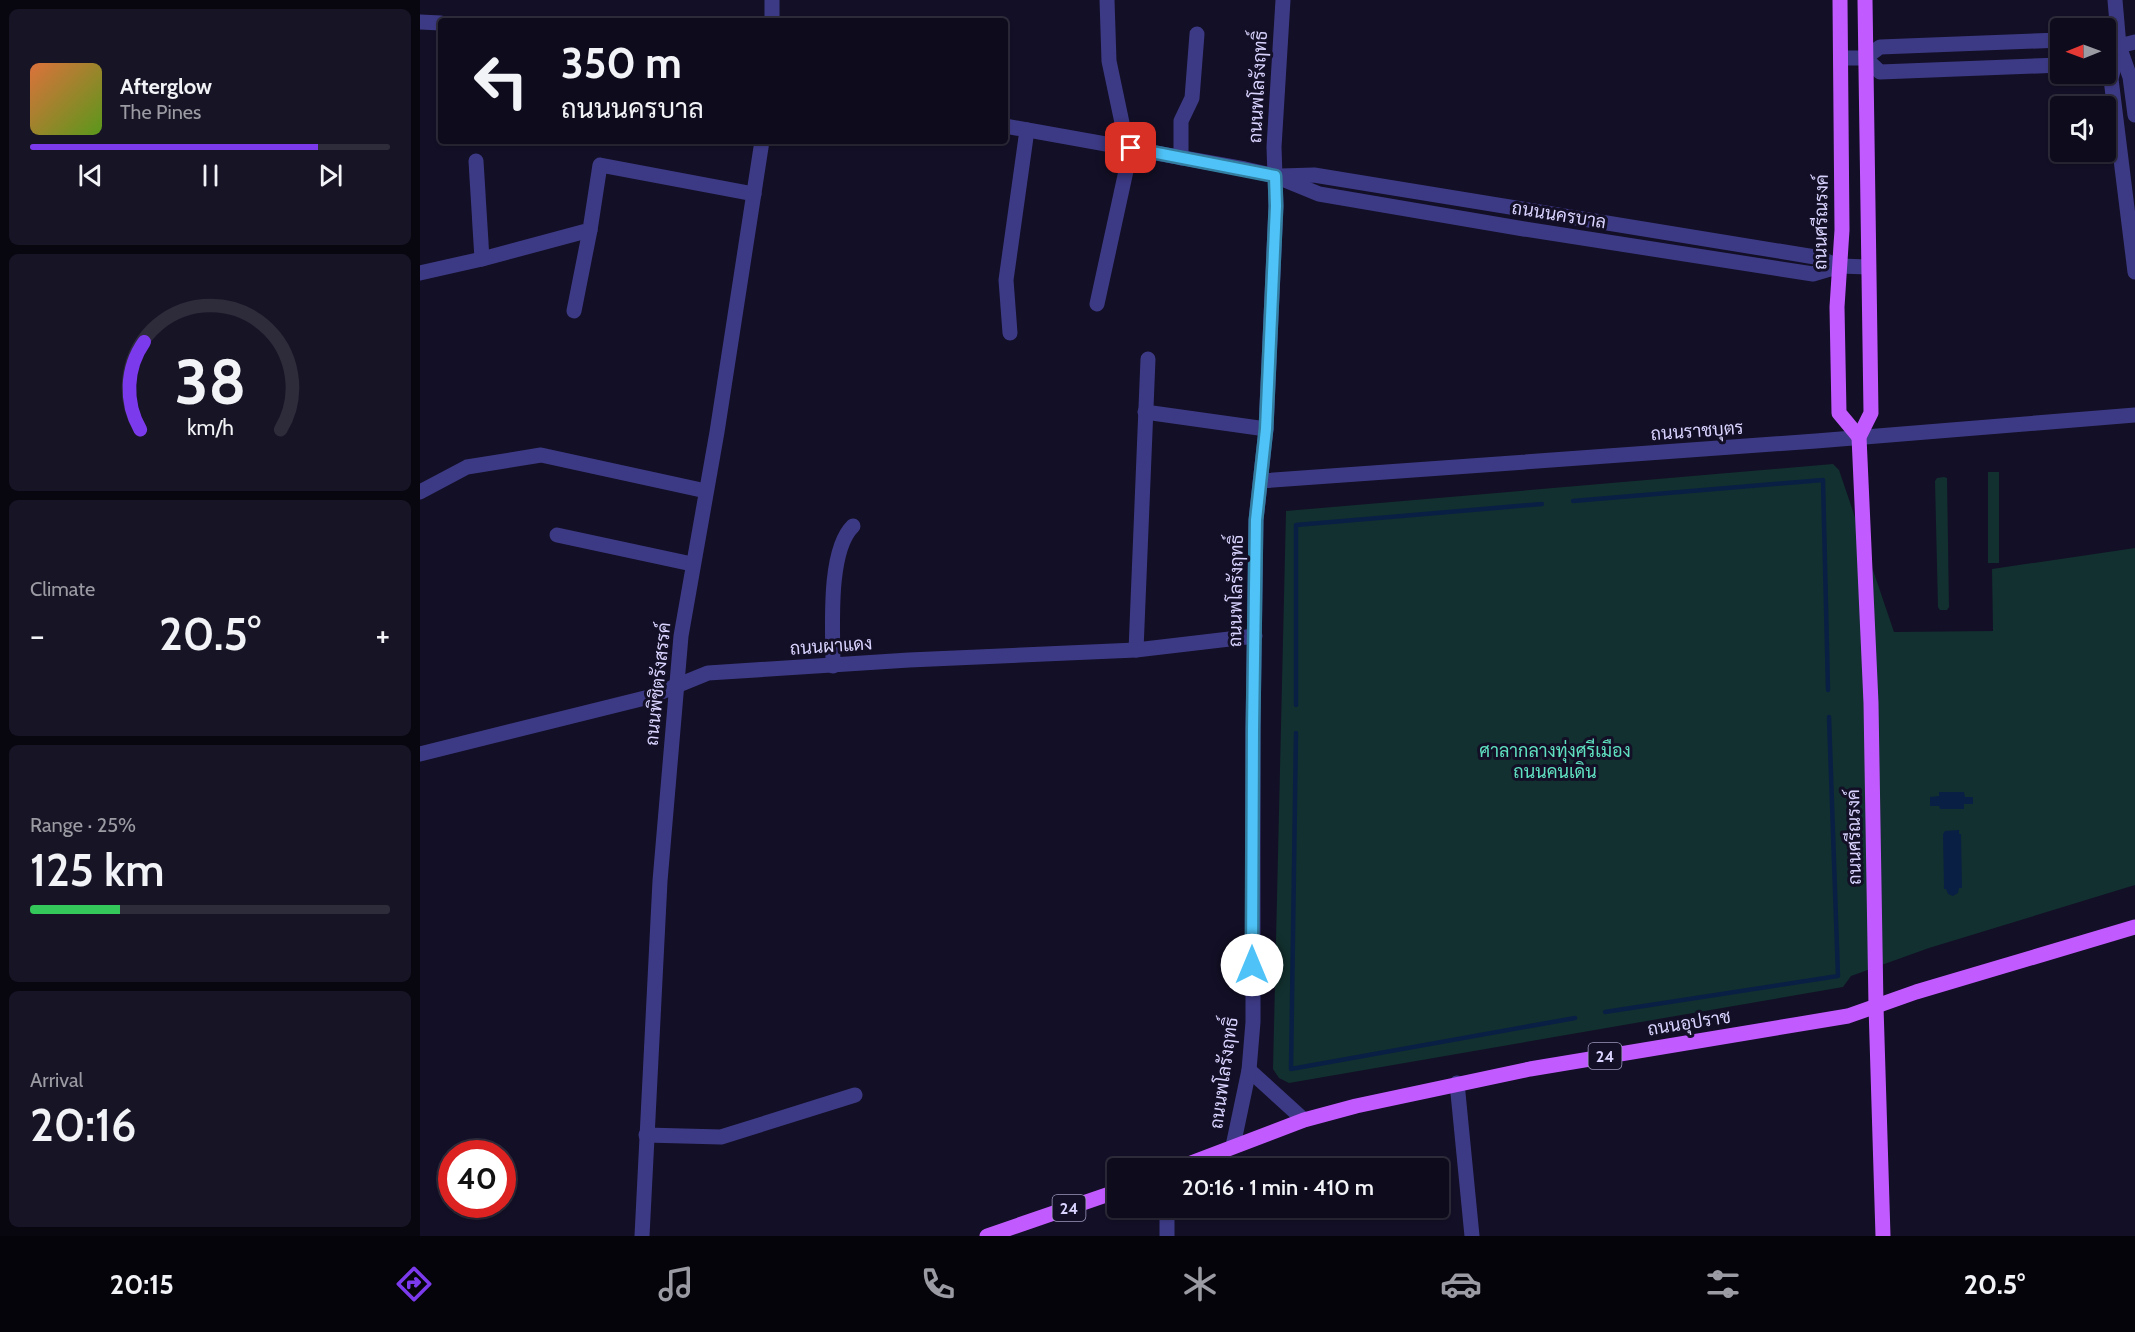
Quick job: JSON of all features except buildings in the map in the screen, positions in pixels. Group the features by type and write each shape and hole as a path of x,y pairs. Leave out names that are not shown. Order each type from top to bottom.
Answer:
{"main road":[{"name":"ถนนศรีณรงค์","path":"1840,0 1842,230 1837,307 1839,413 1859,437"},
{"name":"ถนนศรีณรงค์","path":"1865,0 1870,413 1859,437 1871,703 1876,1006 1883,1236"},
{"name":"ถนนอุปราช","path":"1203,1158 1304,1120 1457,1083 1598,1057 1809,1024 1854,1014 1916,992 2135,927"},
{"name":"24","path":"987,1236 1107,1195"}],"street":[{"path":"772,0 772,18"},
{"path":"1097,304 1127,147 1109,61 1107,0"},
{"name":"ถนนพโลรังฤทธิ์","path":"1233,1146 1249,1070 1253,1022 1256,520 1262,482 1266,429 1276,206 1274,147 1283,0"},
{"path":"2113,18 2115,0"},
{"path":"420,22 438,23"},
{"path":"1181,158 1181,121 1192,99 1197,34"},
{"path":"1841,58 1865,58 1880,47 2050,40"},
{"path":"2116,47 2135,42"},
{"path":"2116,57 2130,77 2135,115"},
{"path":"1865,58 1880,72 2050,65"},
{"path":"2112,84 2133,240 2135,272"},
{"name":"ถนนนครบาล","path":"1008,127 1275,176 1314,175 1815,256 1840,266"},
{"path":"1010,333 1006,280 1027,130"},
{"name":"ถนนพิชิตรังสรรค์","path":"642,1236 660,881 681,636 762,144"},
{"path":"476,161 482,259"},
{"path":"573,311 590,230 600,165 754,194"},
{"name":"ถนนนครบาล","path":"1275,176 1312,193 1813,274 1840,266 1868,267"},
{"path":"1524,229 1528,211"},
{"path":"420,273 590,230"},
{"path":"1136,650 1148,359"},
{"path":"1145,412 1266,429"},
{"name":"ถนนราชบุตร","path":"1262,482 2135,415"},
{"path":"420,492 467,467 541,455 706,491"},
{"path":"833,666 834,582 844,540 847,532 853,526"},
{"path":"556,535 692,564"},
{"name":"ถนนผาแดง","path":"420,754 649,697 708,673 909,660 1136,650 1255,636"},
{"path":"1249,1070 1304,1120"},
{"path":"1457,1083 1472,1236"},
{"path":"646,1135 721,1137 855,1095"},
{"path":"1167,1218 1167,1236"}],"green space":[{"name":"ศาลากลางทุ่งศรีเมือง ถนนคนเดิน","path":"1833,464 1839,470 1894,632 1993,631 1992,569 2135,548 2135,885 1929,948 1851,976 1843,987 1289,1083 1279,1078 1273,1069 1286,511"},
{"path":"1988,472 1999,472 1999,563 1988,563"},
{"path":"1937,478 1947,478 1949,607 1947,610 1940,610 1938,607 1935,481"}],"water":[{"path":"1939,792 1964,792 1965,797 1973,797 1973,804 1964,804 1964,809 1940,809 1939,806 1930,806 1930,797 1939,796"},
{"path":"1959,830 1962,888 1959,888 1958,893 1953,896 1944,889 1943,834 1945,831"}],"waterway":[{"path":"1573,501 1823,480 1828,690"},
{"path":"1296,705 1296,525 1542,504"},
{"path":"1605,1012 1838,976 1829,717"},
{"path":"1296,733 1291,1069 1575,1018"}],"route":[{"path":"1131,148 1275,176 1276,206 1266,429 1262,482 1256,520 1252,965"}]}
